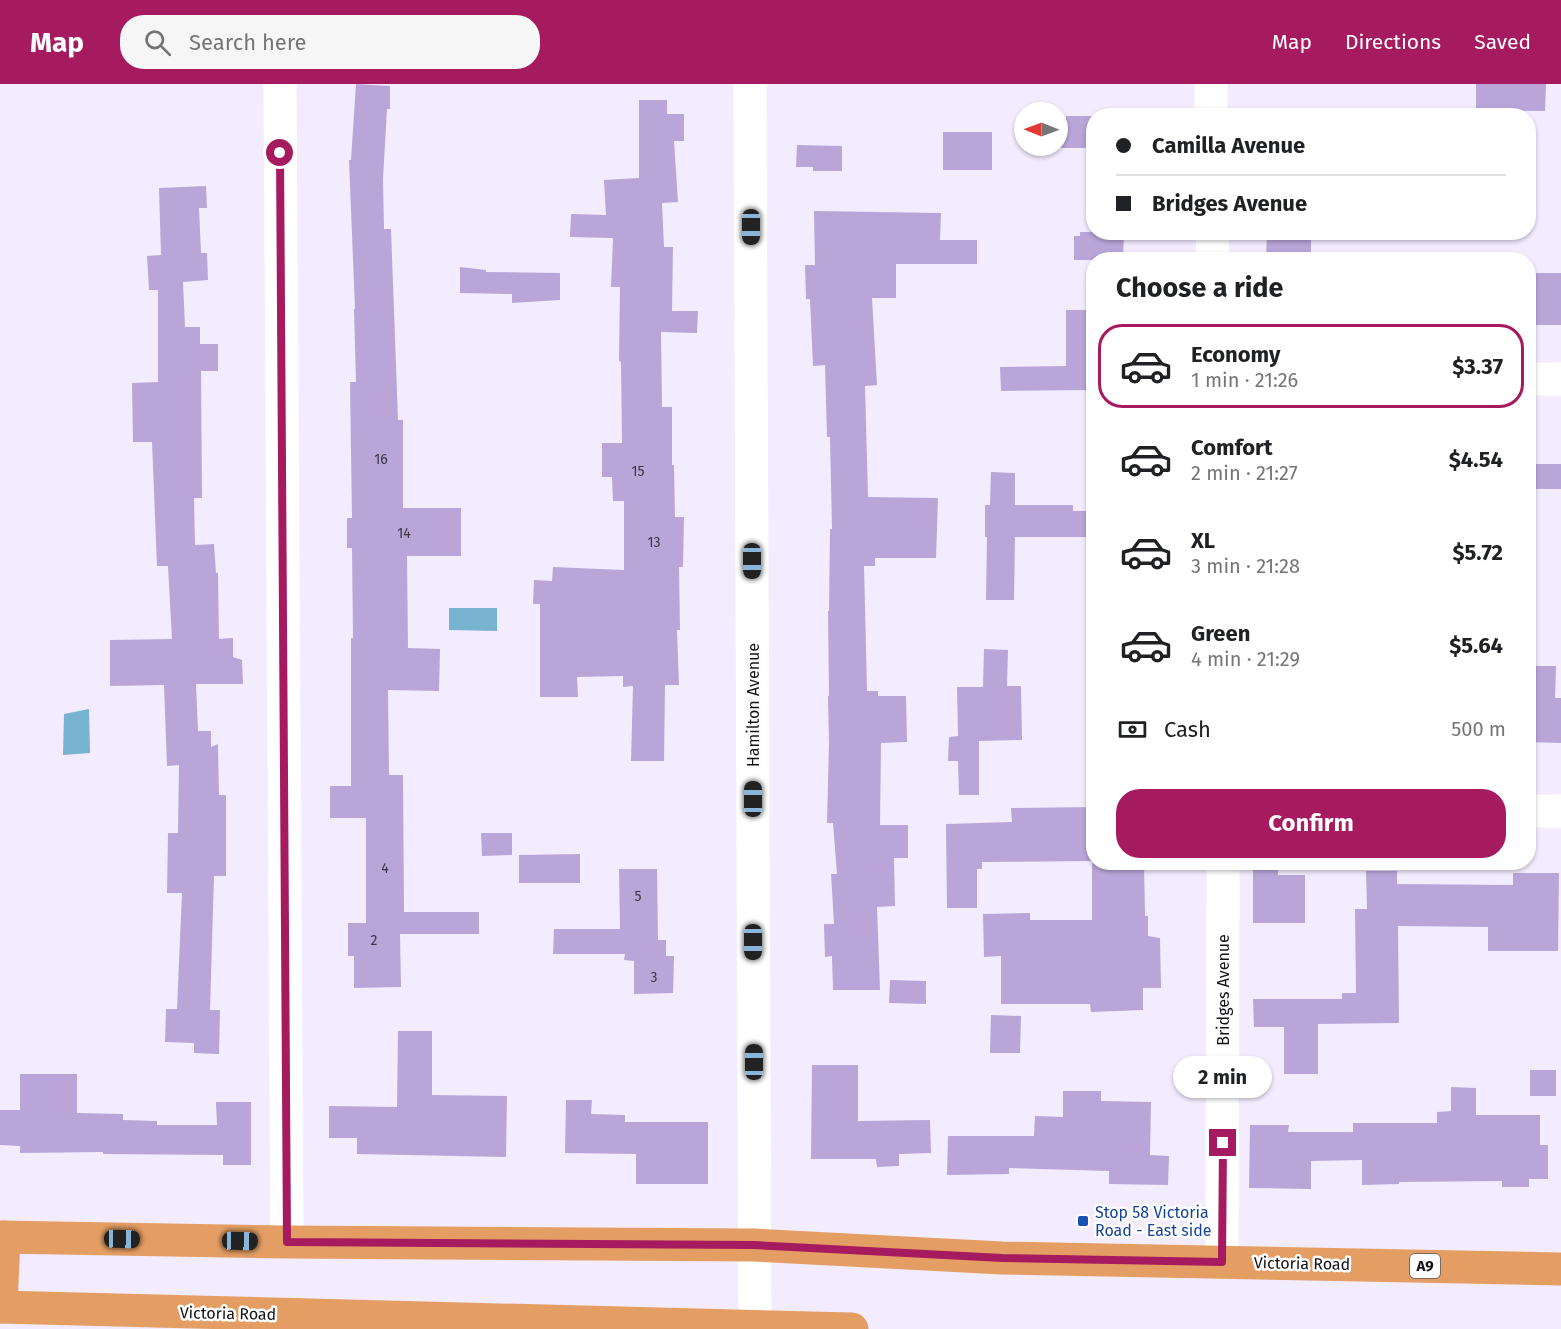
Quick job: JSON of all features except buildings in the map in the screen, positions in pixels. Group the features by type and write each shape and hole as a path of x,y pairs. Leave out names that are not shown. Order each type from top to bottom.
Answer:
{"highway":[{"name":"Victoria Road","path":"2,1237 287,1242 754,1245 1002,1258 1561,1269"},
{"path":"0,1307 2,1237"},
{"name":"Victoria Road","path":"0,1307 295,1322 852,1329"}],"street":[{"path":"280,84 287,1242"},
{"name":"Hamilton Avenue","path":"750,84 755,1327"},
{"path":"1211,84 1211,108"},
{"path":"1536,379 1561,380"},
{"path":"1536,811 1561,811"},
{"name":"Bridges Avenue","path":"1222,1262 1223,870"}],"water":[{"path":"449,608 497,608 497,631 449,630"},
{"path":"89,709 90,753 63,755 64,714"}],"place":[{"name":"Stop 58 Victoria Road - East side","path":"1083,1221"}],"route":[{"path":"280,153 287,1242 754,1245 1002,1258 1222,1262 1223,1143"}]}
